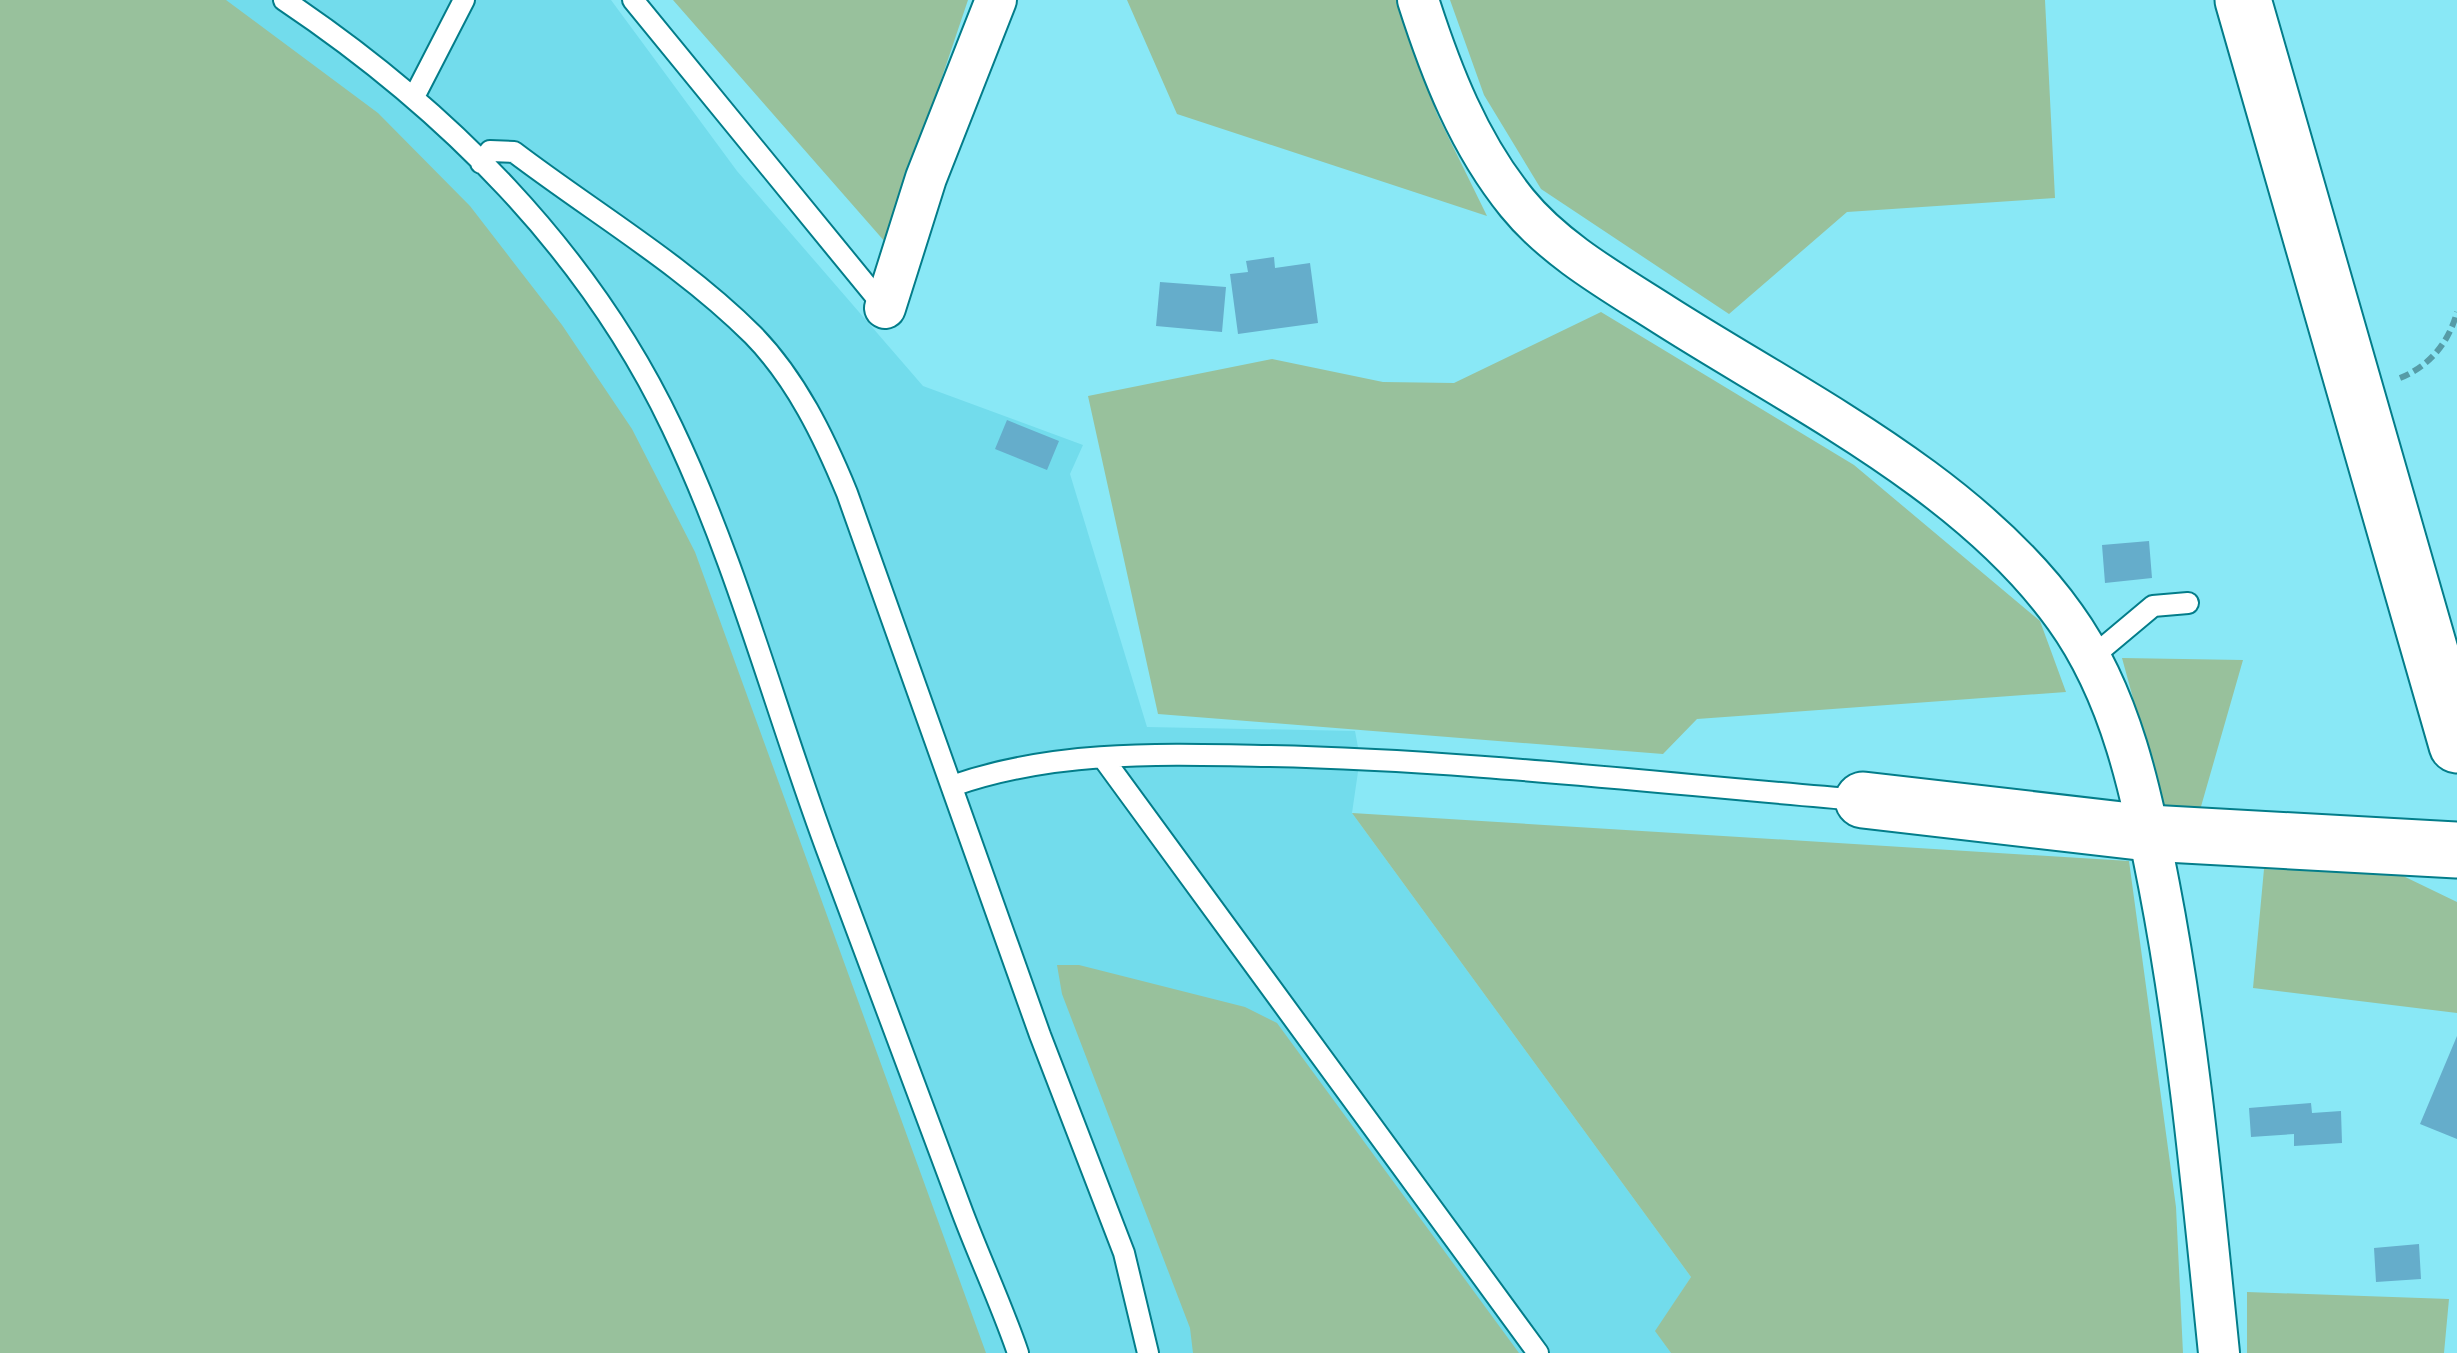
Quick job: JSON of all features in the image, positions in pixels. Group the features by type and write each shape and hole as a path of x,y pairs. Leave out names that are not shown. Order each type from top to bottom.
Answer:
{"street":[{"path":"885,308 926,178 996,0"},
{"path":"1418,0 1436,54 1477,144 1520,207 1542,229 1603,276 1915,474 1974,520 2064,615 2091,658 2116,712 2148,833 2180,1010 2219,1353"},
{"path":"2243,0 2457,745"},
{"path":"1863,800 2148,833 2457,850"}],"lane":[{"path":"284,0 415,95 536,218 605,308 673,429 728,562 816,822 1018,1353"},
{"path":"415,95 464,0"},
{"path":"633,0 885,308"},
{"path":"481,162 490,151 514,152 713,300 754,337 823,436 848,492 1040,1035 1124,1253 1148,1353"},
{"path":"2091,658 2153,606 2188,603"},
{"path":"952,786 1041,762 1103,758 1360,758 1863,800"},
{"path":"1103,758 1538,1353"}],"path":[{"path":"2355,389 2415,372 2450,338 2457,312"}],"shaded area":[{"path":"0,0 611,0 737,171 923,386 1083,445 1070,474 1147,727 1355,731 1360,758 1352,813 1691,1277 1656,1331 1671,1353 0,1353"}],"green space":[{"path":"0,0 226,0 378,113 470,206 562,325 632,429 695,552 986,1353 0,1353"},
{"path":"673,0 968,0 886,243"},
{"path":"1127,0 1396,0 1437,114 1487,216 1177,114"},
{"path":"1450,0 2045,0 2055,198 1847,212 1729,314 1541,189 1484,95"},
{"path":"1601,312 1854,465 2040,621 2066,692 1697,719 1663,754 1158,714 1088,396 1272,359 1383,382 1454,383"},
{"path":"2122,658 2243,660 2198,817 2164,811"},
{"path":"1352,813 2129,861 2176,1207 2183,1353 1671,1353 1655,1331 1691,1277"},
{"path":"2264,869 2399,874 2457,902 2457,1013 2253,988"},
{"path":"1057,965 1079,965 1245,1007 1277,1023 1519,1353 1193,1353 1190,1328 1062,994"},
{"path":"2247,1292 2449,1299 2444,1353 2247,1353"}],"building":[{"path":"1274,257 1275,268 1310,263 1318,323 1238,334 1230,274 1248,272 1246,261"},
{"path":"1160,282 1226,287 1222,332 1156,326"},
{"path":"1007,420 1059,441 1047,470 995,449"},
{"path":"2149,541 2152,578 2105,583 2102,545"},
{"path":"2457,1036 2457,1139 2420,1124"},
{"path":"2311,1103 2312,1113 2341,1111 2342,1143 2294,1146 2294,1134 2251,1137 2249,1108"},
{"path":"2419,1244 2421,1279 2376,1282 2374,1248"}]}
